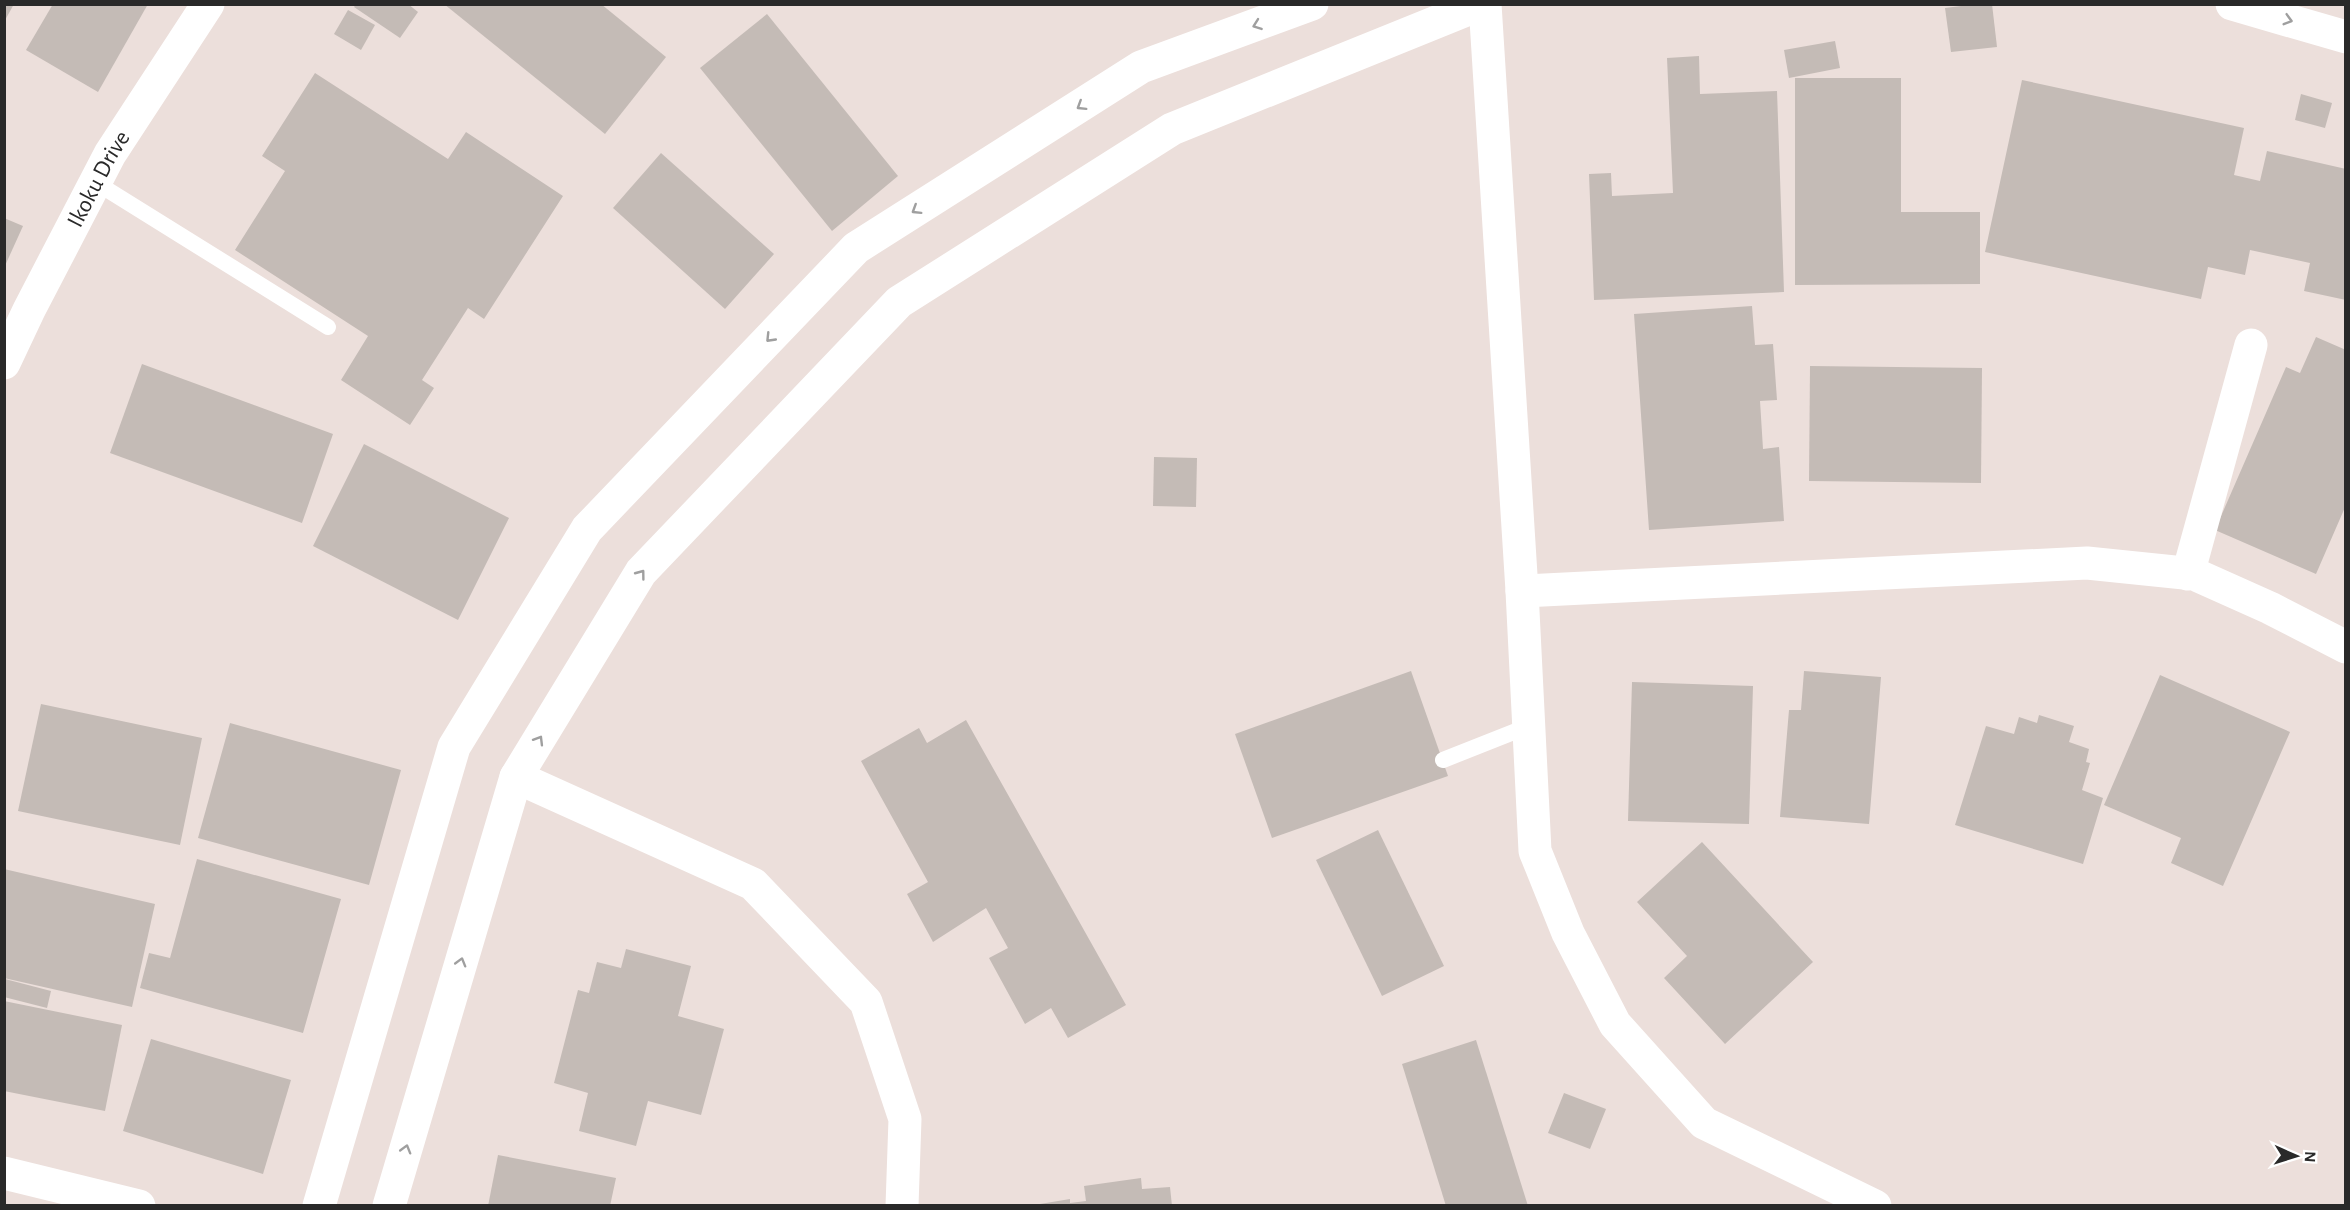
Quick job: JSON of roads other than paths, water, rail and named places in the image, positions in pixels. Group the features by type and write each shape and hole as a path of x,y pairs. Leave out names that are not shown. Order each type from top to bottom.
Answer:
{"street":[{"name":"Ikoku Drive","path":"4,363 110,154 208,4"},
{"path":"319,1206 454,747 587,529 856,249 1141,67 1312,4"},
{"path":"389,1206 516,777 641,572 899,302 1172,129 1483,4 1522,591 1535,851 1568,933 1615,1024 1704,1123 1875,1206"},
{"path":"2232,4 2346,37"},
{"path":"2188,574 2251,345"},
{"path":"1522,591 2087,563 2194,574 2270,608 2346,647"},
{"path":"516,777 753,884 866,1002 905,1119 902,1206"},
{"path":"4,1173 139,1206"}],"lane":[{"path":"95,182 328,327"},
{"path":"1443,760 1529,726"}]}
